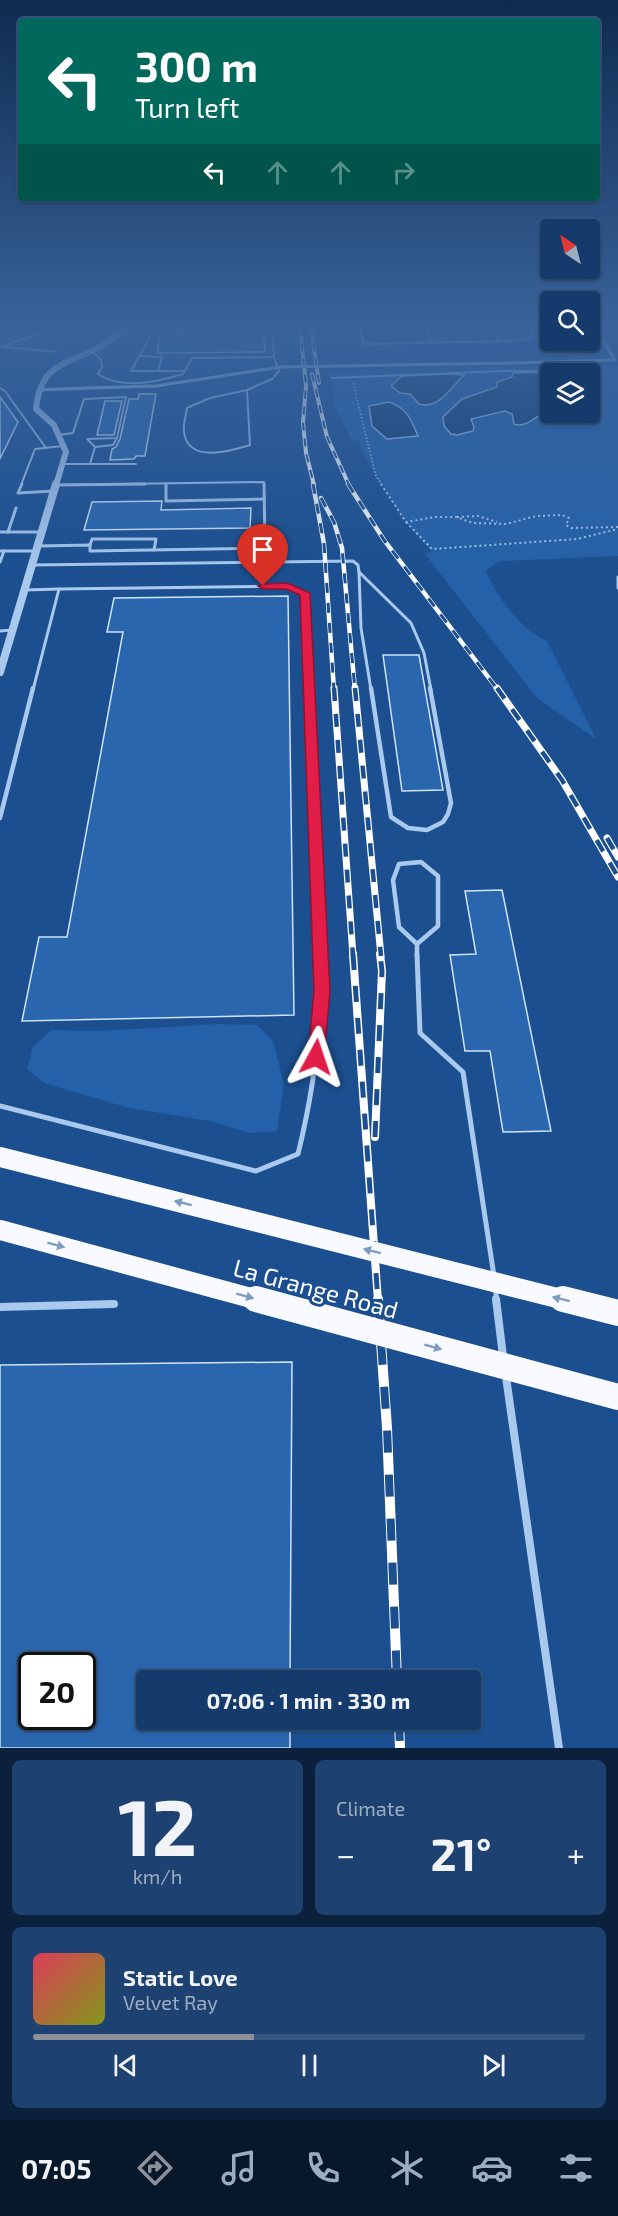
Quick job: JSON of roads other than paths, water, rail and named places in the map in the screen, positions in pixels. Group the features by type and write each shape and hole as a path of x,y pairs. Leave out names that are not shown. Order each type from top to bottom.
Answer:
{"highway":[{"path":"0,1156 618,1313"},
{"name":"La Grange Road","path":"0,1230 618,1397"}],"street":[{"path":"0,672 66,452 54,425 36,409"}],"lane":[{"path":"17,409 46,448"},
{"path":"73,433 81,409"},
{"path":"95,447 113,445 117,438 123,409"},
{"path":"187,409 184,433 187,444 196,450 213,453 231,451 250,445 248,409"},
{"path":"58,435 73,433 87,439 95,447"},
{"path":"87,439 117,438"},
{"path":"63,446 35,449 18,493 55,488 166,483 264,482 266,548 154,550 90,551 90,545 92,539 156,539 154,550"},
{"path":"90,464 95,447"},
{"path":"62,464 136,464"},
{"path":"166,483 166,501 264,498"},
{"path":"8,532 16,508"},
{"path":"0,532 42,532"},
{"path":"0,562 2,551 90,545"},
{"path":"32,565 353,561 358,565 361,628 391,818 401,827 417,832 441,825 450,815 451,803 423,653 411,623 359,572"},
{"path":"618,577 618,588"},
{"path":"0,1106 256,1171 298,1154 311,1101 322,991 305,593 287,586 25,590"},
{"path":"0,817 59,589"},
{"path":"0,631 13,630"},
{"path":"417,944 438,926 438,876 421,861 399,864 393,880 399,927 417,944 420,1033 463,1072 486,1205 512,1432 559,1748"},
{"path":"0,1307 114,1304"}],"railway":[{"path":"304,409 306,453 314,485"},
{"path":"320,409 327,437 349,485"},
{"path":"313,484 324,544 334,690"},
{"path":"348,484 384,540 498,690"},
{"path":"321,498 334,522 342,548 355,690"},
{"path":"334,688 353,956"},
{"path":"355,688 381,956"},
{"path":"497,688 562,780 618,877"},
{"path":"607,838 618,857"},
{"path":"353,954 378,1301"},
{"path":"375,1137 382,971 380,954"},
{"path":"378,1299 387,1428 397,1670"},
{"path":"399,1730 400,1748"}]}
